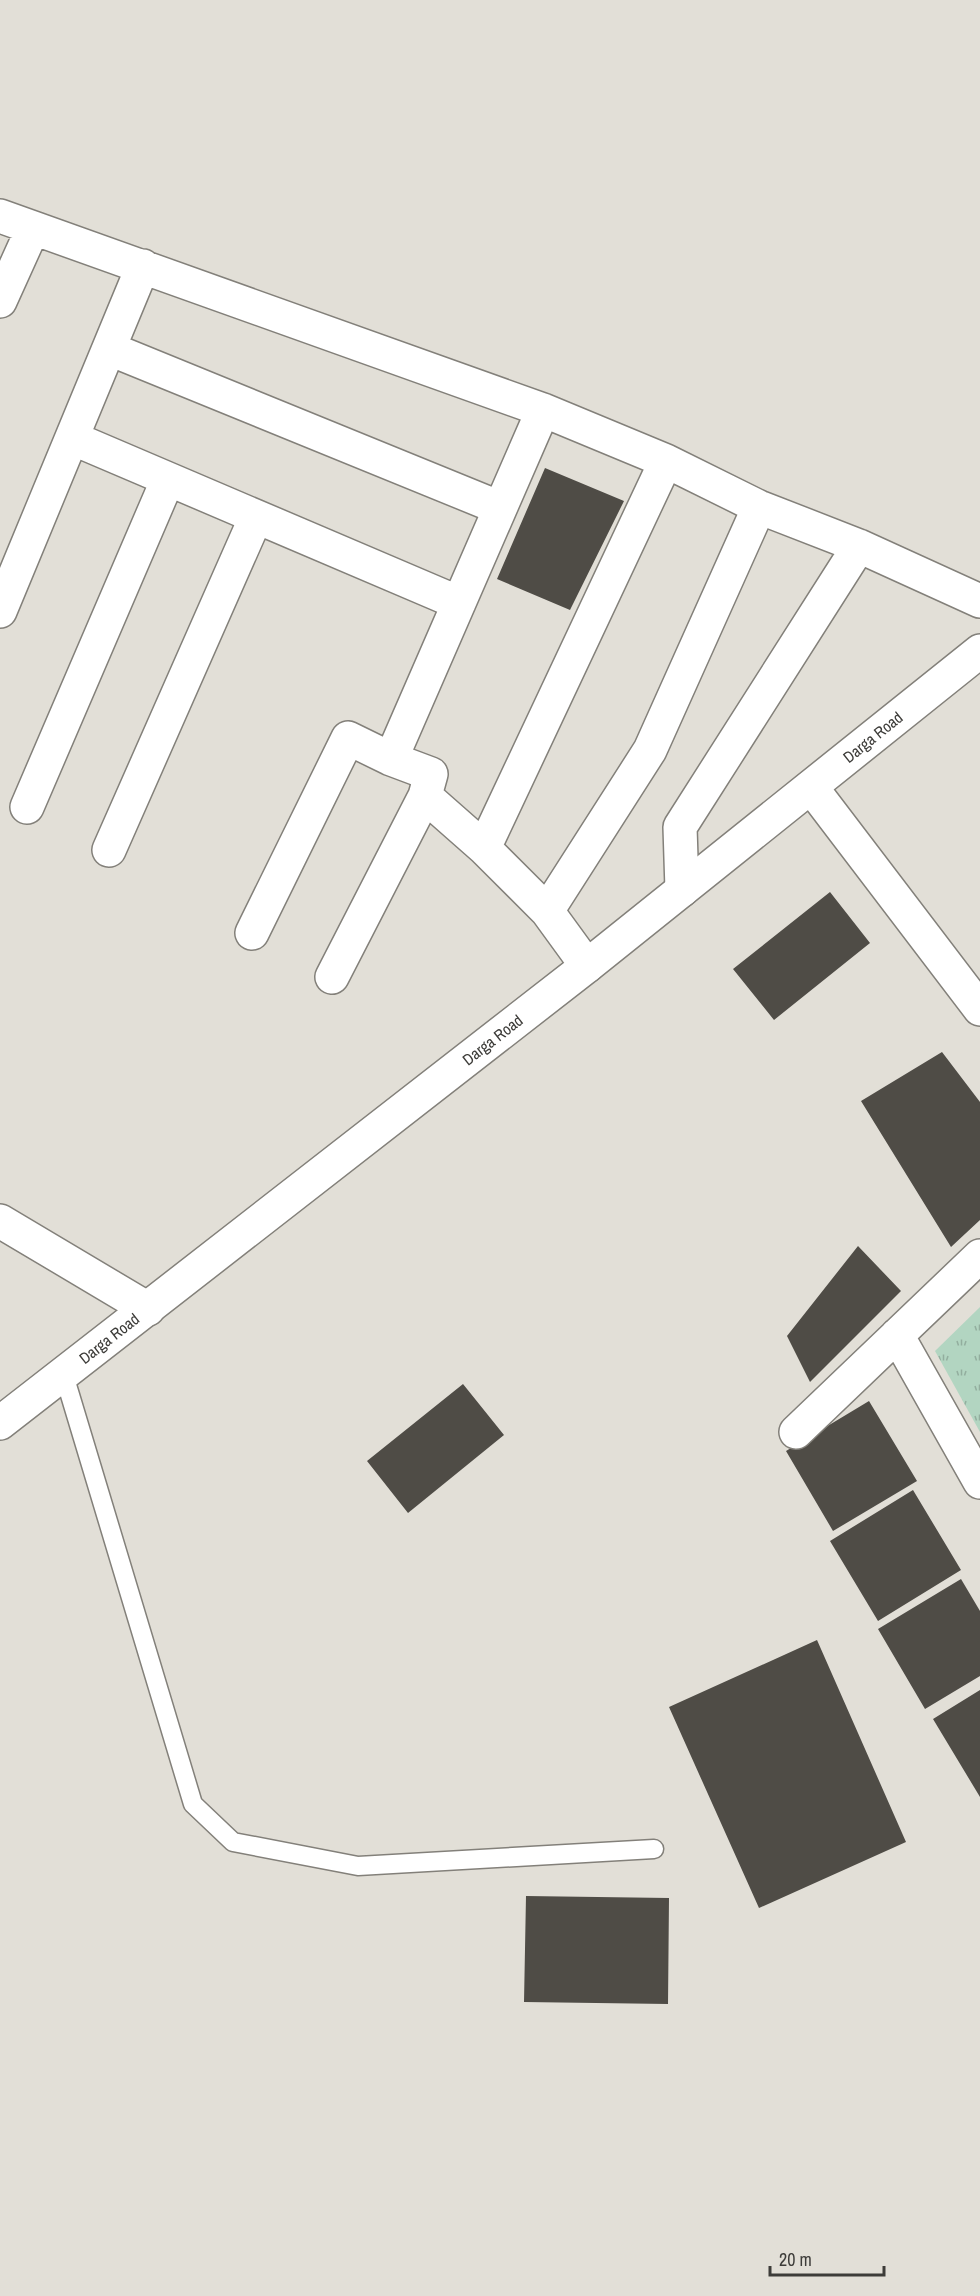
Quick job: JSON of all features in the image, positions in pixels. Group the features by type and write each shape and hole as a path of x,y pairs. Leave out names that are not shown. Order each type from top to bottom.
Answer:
{"street":[{"path":"0,216 543,410 666,461 759,507 859,546 980,601"},
{"path":"0,301 33,228"},
{"path":"0,611 143,266"},
{"path":"110,349 500,508"},
{"path":"391,759 543,410"},
{"path":"72,438 459,603"},
{"path":"484,848 666,461"},
{"path":"27,807 168,479"},
{"path":"547,911 650,750 759,507"},
{"path":"109,849 256,517"},
{"path":"682,890 680,827 859,546"},
{"name":"Darga Road","path":"0,1423 64,1376 587,966 980,651"},
{"path":"252,933 348,738 391,759 431,774 425,796 332,977"},
{"path":"811,787 980,1009"},
{"path":"425,796 484,848 547,911 587,966"},
{"path":"0,1221 148,1309"},
{"path":"796,1432 980,1256"},
{"path":"897,1335 980,1482"}],"lane":[{"path":"64,1376 193,1804 233,1842 358,1866 654,1849"}],"green space":[{"path":"980,1307 980,1432 935,1351"}],"building":[{"path":"545,468 624,501 570,610 497,579"},
{"path":"830,892 870,943 774,1020 733,969"},
{"path":"942,1052 980,1102 980,1220 951,1247 861,1101"},
{"path":"858,1246 901,1291 810,1382 787,1336"},
{"path":"463,1384 504,1435 408,1513 367,1461"},
{"path":"869,1401 917,1481 833,1531 786,1451"},
{"path":"913,1490 961,1570 878,1621 830,1541"},
{"path":"961,1579 980,1611 980,1676 925,1709 878,1629"},
{"path":"817,1640 906,1842 759,1908 669,1707"},
{"path":"980,1690 980,1797 933,1719"},
{"path":"526,1896 669,1898 668,2004 524,2002"}]}
